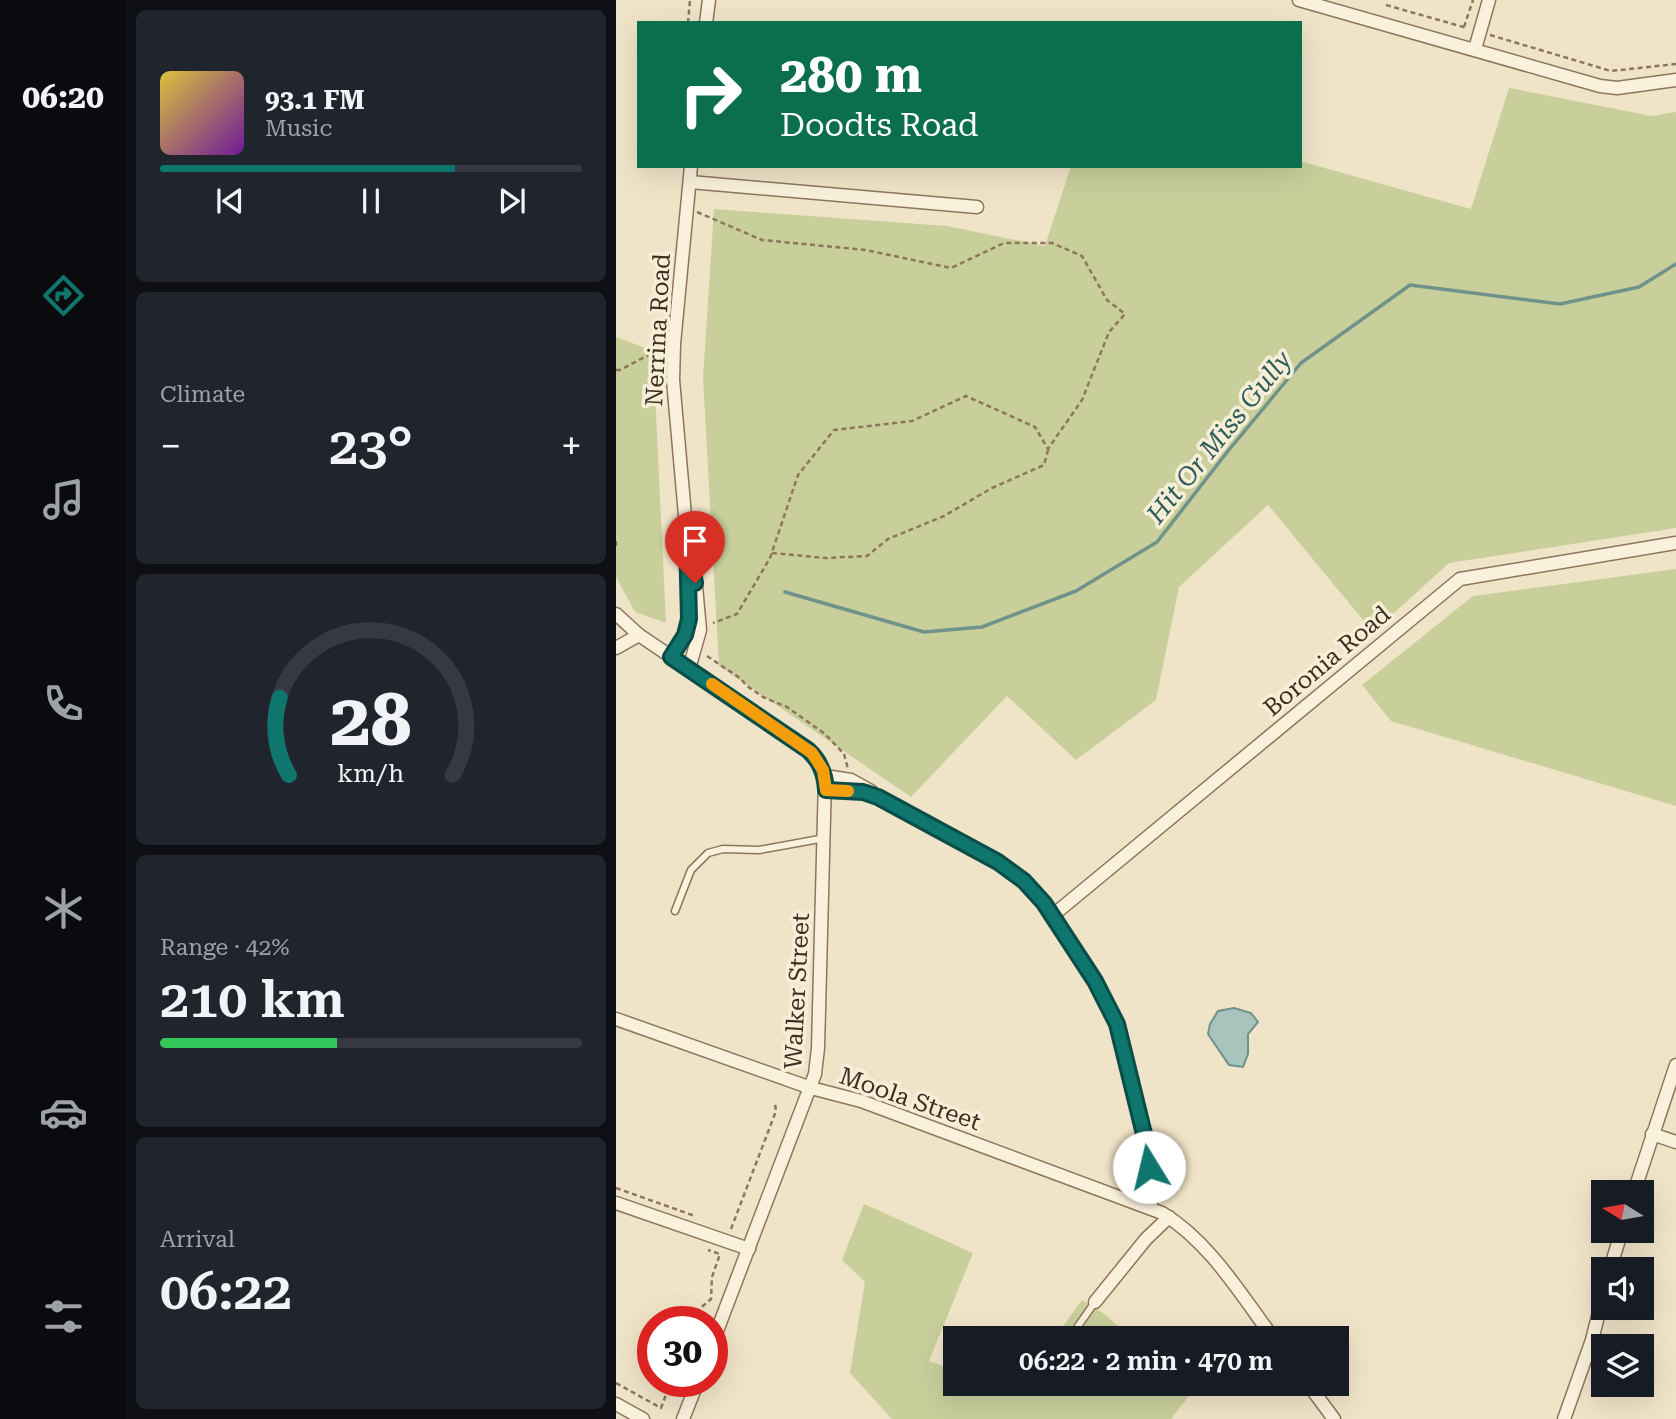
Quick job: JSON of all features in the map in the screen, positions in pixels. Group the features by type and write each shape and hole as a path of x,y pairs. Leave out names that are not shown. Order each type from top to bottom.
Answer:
{"street":[{"path":"706,21 709,0"},
{"path":"1299,0 1610,87 1676,80"},
{"path":"1475,49 1489,0"},
{"name":"Nerrina Road","path":"671,657 685,635 689,619 687,538 675,416 674,344 691,168"},
{"path":"690,182 977,207"},
{"name":"Nerrina Road","path":"687,538 700,626 689,669"},
{"name":"Boronia Road","path":"1052,916 1460,579 1676,543"},
{"path":"616,614 639,635 808,750 817,759 825,776 863,785 886,802"},
{"path":"616,648 639,635"},
{"name":"Walker Street","path":"727,1306 811,1088 817,1061 825,776"},
{"path":"826,790 863,792 886,802 974,848 1004,866 1033,890 1101,992 1117,1024 1155,1179 1150,1208"},
{"name":"Moola Street","path":"616,1019 811,1088 861,1101 1169,1217 1206,1250 1264,1326"},
{"path":"1638,1180 1676,1065"},
{"path":"1652,1134 1676,1142"},
{"path":"1137,1203 1149,1171 1148,1156"},
{"path":"616,1203 749,1249"},
{"path":"1095,1302 1146,1239 1169,1217"},
{"path":"1564,1419 1597,1320"},
{"path":"1317,1396 1334,1419"},
{"path":"683,1419 692,1397"},
{"path":"616,1404 643,1419"}],"lane":[{"path":"676,911 692,867 711,851 759,850 825,838"},
{"path":"1078,1326 1095,1302"}],"path":[{"path":"688,21 690,0"},
{"path":"1464,27 1472,0"},
{"path":"1386,5 1611,71 1676,64"},
{"path":"687,207 762,240 866,250 951,268 1004,243 1052,243 1082,256 1107,300 1125,314 1110,331 1082,400 1048,449 1044,465 992,488 944,516 888,539 867,556 826,558 772,553"},
{"path":"616,370 653,351 674,344"},
{"path":"700,626 737,614 772,553 798,475 834,430 912,421 966,396 1035,427 1048,449"},
{"path":"616,541 616,548"},
{"path":"696,648 763,697 787,706 825,734 844,754 850,780"},
{"path":"731,1228 776,1111 775,1104"},
{"path":"616,1188 706,1219"},
{"path":"702,1306 711,1298 712,1277 720,1254"},
{"path":"616,1383 637,1395"},
{"path":"641,1397 661,1408 665,1397"}],"green space":[{"path":"1509,88 1652,116 1676,112 1676,528 1449,563 1373,632 1268,505 1179,587 1156,700 1076,760 1007,696 911,797 719,666 703,378 714,209 947,226 1045,246 1070,168 1302,168 1302,162 1471,209"},
{"path":"616,337 653,351 666,623 635,612 616,577"},
{"path":"1676,569 1676,806 1391,721 1362,685 1473,596"},
{"path":"864,1204 973,1253 929,1361 943,1366 943,1396 1189,1396 1171,1419 892,1419 850,1373 865,1282 842,1260"},
{"path":"1082,1300 1118,1326 1063,1326"}],"water":[{"path":"1234,1008 1251,1013 1258,1022 1248,1034 1248,1054 1243,1067 1229,1065 1208,1034 1210,1024 1218,1011"}],"waterway":[{"name":"Hit Or Miss Gully","path":"785,592 924,632 982,627 1076,591 1157,542 1301,363 1410,285 1560,304 1639,287 1676,264"}],"slow traffic":[{"path":"712,684 812,753 823,770 826,790 848,791"}],"route":[{"path":"695,583 687,538 689,619 685,635 671,657 808,750 823,770 826,790 863,792 878,797 998,862 1024,881 1044,903 1095,981 1117,1024 1144,1134 1149,1167"}]}
